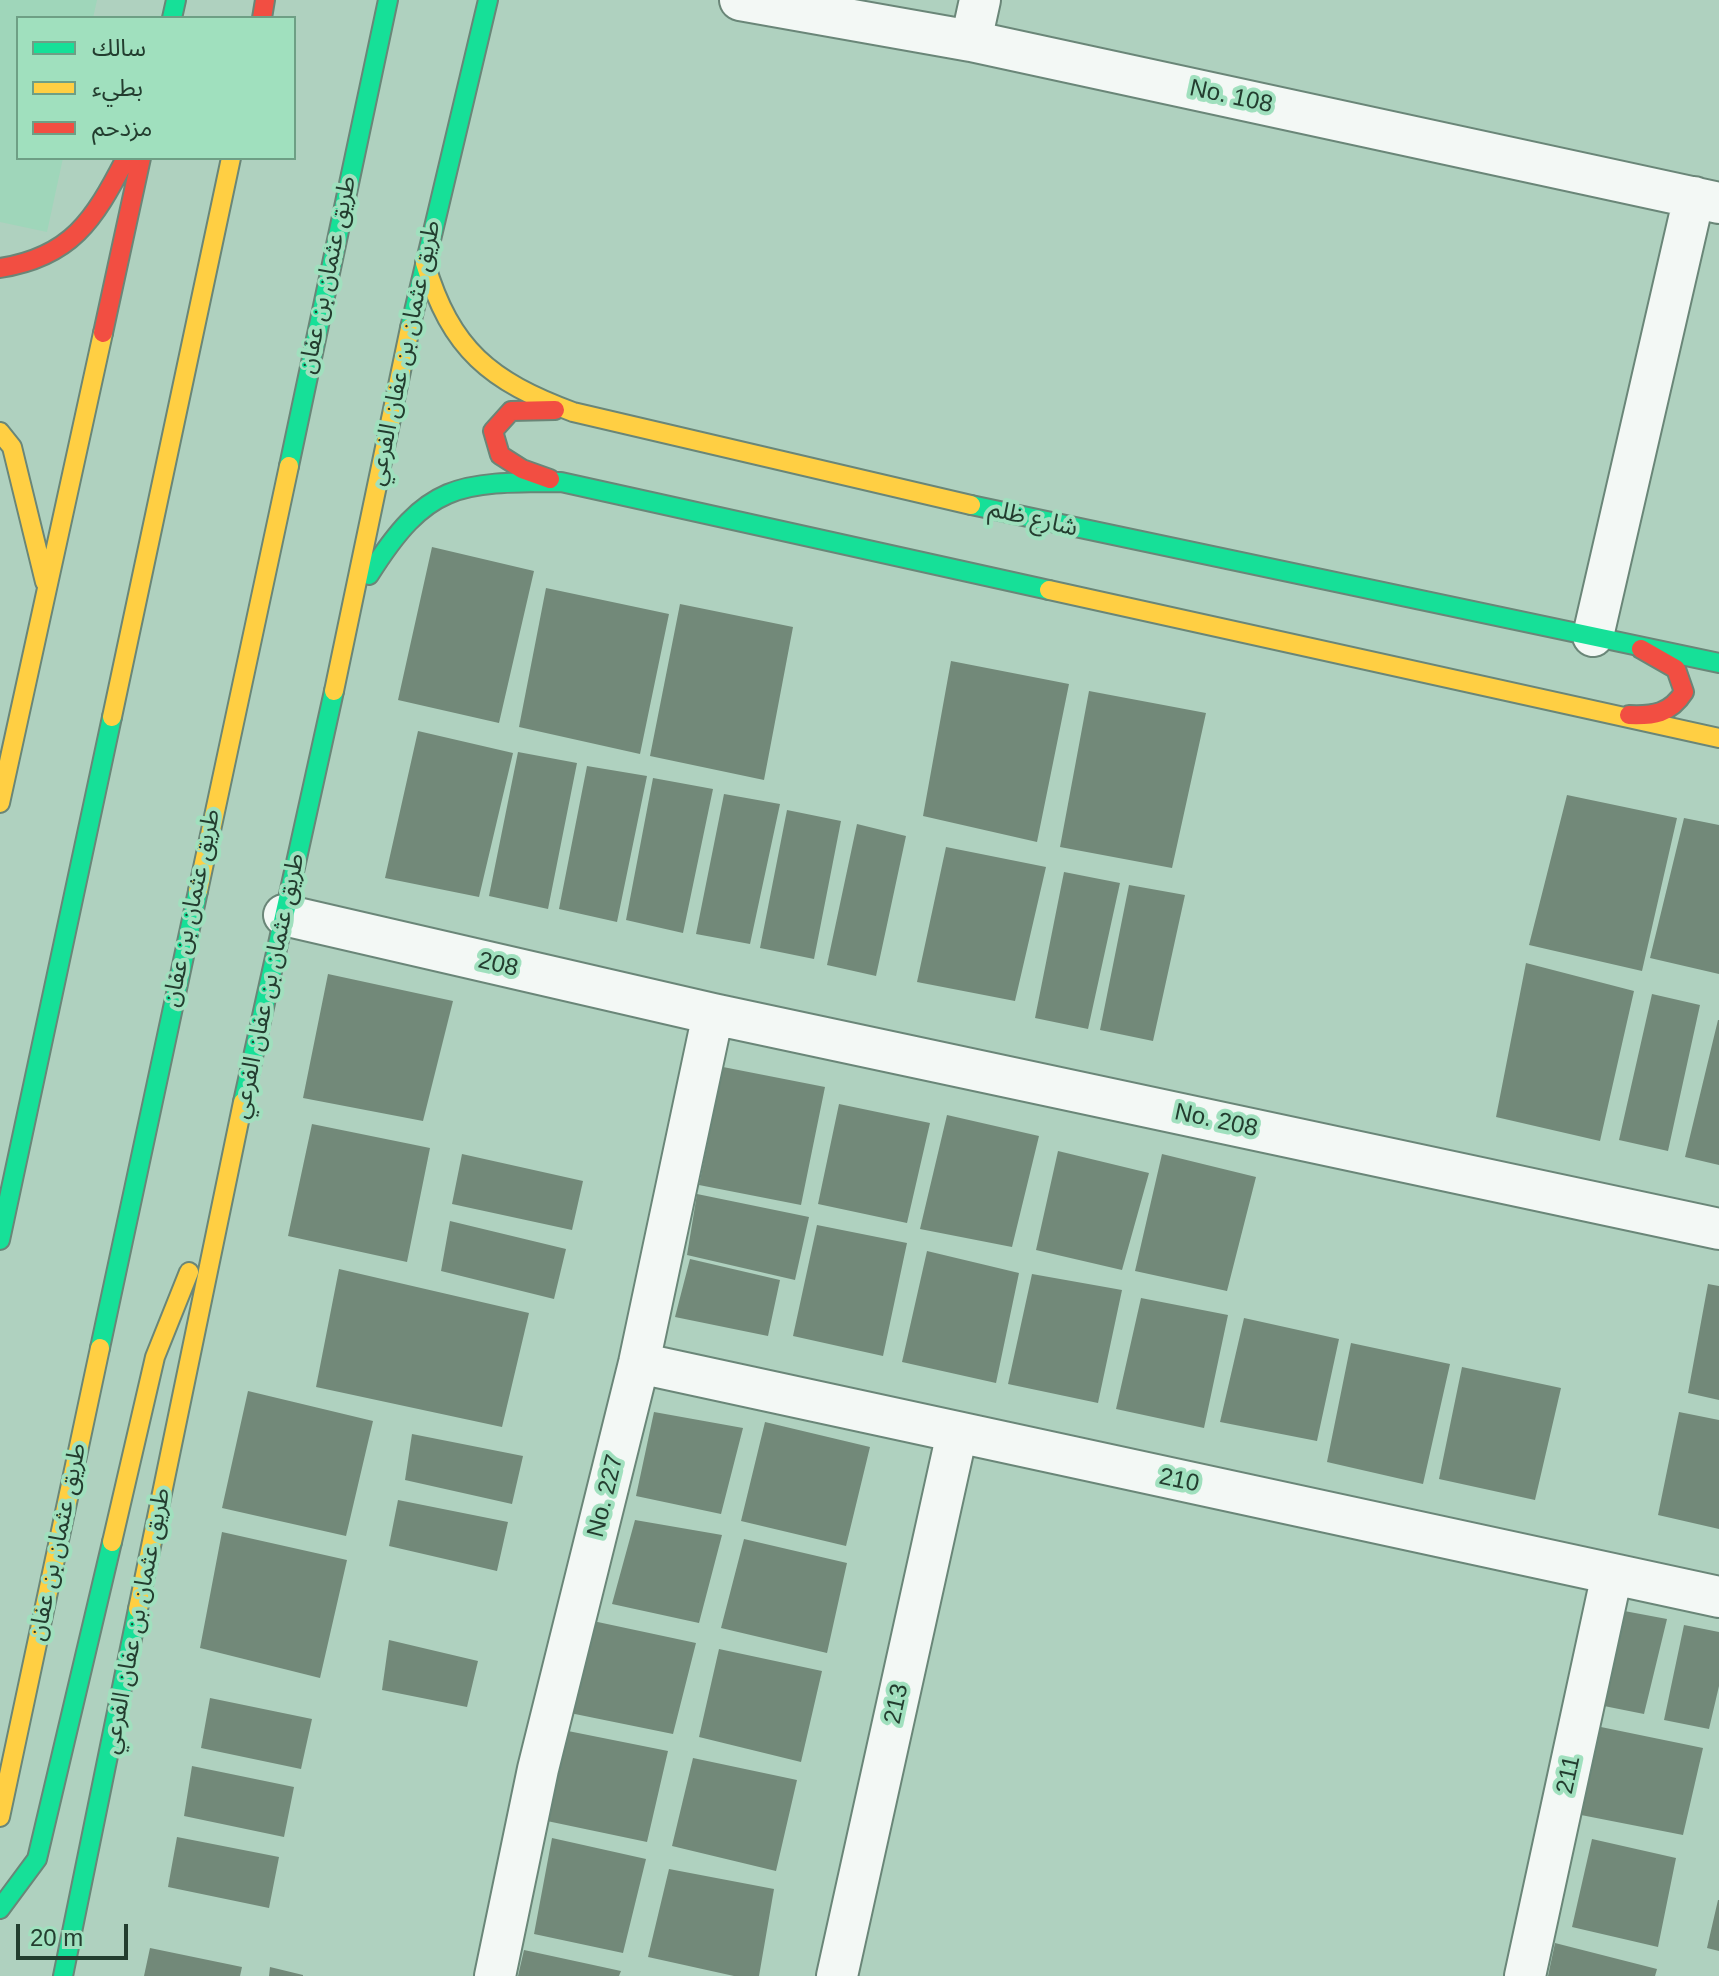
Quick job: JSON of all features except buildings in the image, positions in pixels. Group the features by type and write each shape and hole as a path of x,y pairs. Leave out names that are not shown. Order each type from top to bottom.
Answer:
{"main road":[{"name":"طريق عثمان بن عفان","path":"0,1817 388,0"},
{"name":"طريق عثمان بن عفان الفرعي","path":"63,1976 219,1212 354,601 424,258 488,0"},
{"path":"0,268 27,266 65,247 99,212 125,160"},
{"path":"0,803 48,595 141,160"},
{"path":"0,1240 231,160"},
{"name":"شارع ظلم","path":"424,258 431,290 444,320 462,348 485,372 510,388 573,412 1080,530 1719,663"},
{"path":"573,412 521,406 508,409 493,431 500,455 510,463 561,482 1623,714 1719,738"},
{"path":"0,432 12,447 48,595"},
{"path":"354,601 390,539 407,518 451,488 475,482 561,482"},
{"path":"1612,640 1676,669 1684,692 1677,705 1665,714 1623,714"},
{"path":"1706,693 1719,731"},
{"path":"0,1909 37,1859 155,1357 169,1315 219,1212"}],"street":[{"name":"No. 108","path":"740,0 971,41 1706,200"},
{"path":"971,41 980,0"},
{"path":"1612,640 1706,200"},
{"name":"208","path":"284,915 713,1014"},
{"name":"No. 208","path":"713,1014 1719,1229"},
{"name":"No. 227","path":"495,1976 538,1769 639,1363 713,1014"},
{"name":"210","path":"639,1363 1719,1597"},
{"name":"213","path":"837,1976 957,1433"},
{"name":"211","path":"1525,1976 1612,1574"}],"shaded area":[{"path":"0,0 97,0 93,16 16,16 16,160 63,160 47,232 0,222"}],"traffic: fast":[{"path":"172,16 176,0"},
{"path":"289,466 388,0"},
{"path":"410,328 488,0"},
{"path":"369,575 409,522 428,505 448,494 495,484 561,482 1049,590"},
{"path":"971,505 1719,663"},
{"path":"243,1102 334,691"},
{"path":"0,1240 112,717"},
{"path":"100,1348 198,891"},
{"path":"0,1909 37,1859 112,1542"},
{"path":"63,1976 138,1609"}],"traffic: slow":[{"path":"112,717 231,160"},
{"path":"425,263 447,319 461,340 497,374 544,400 573,412 971,505"},
{"path":"334,691 410,328"},
{"path":"0,803 103,333"},
{"path":"0,432 12,447 45,582"},
{"path":"198,891 289,466"},
{"path":"1049,590 1719,738"},
{"path":"138,1609 243,1102"},
{"path":"112,1542 155,1357 189,1272"},
{"path":"0,1817 100,1348"}],"traffic: jam":[{"path":"262,16 265,0"},
{"path":"0,268 24,263 63,245 91,218 125,160"},
{"path":"103,333 141,160"},
{"path":"550,479 522,469 500,455 493,431 511,411 555,410"},
{"path":"1629,715 1660,712 1673,705 1684,692 1676,669 1641,649"}]}
